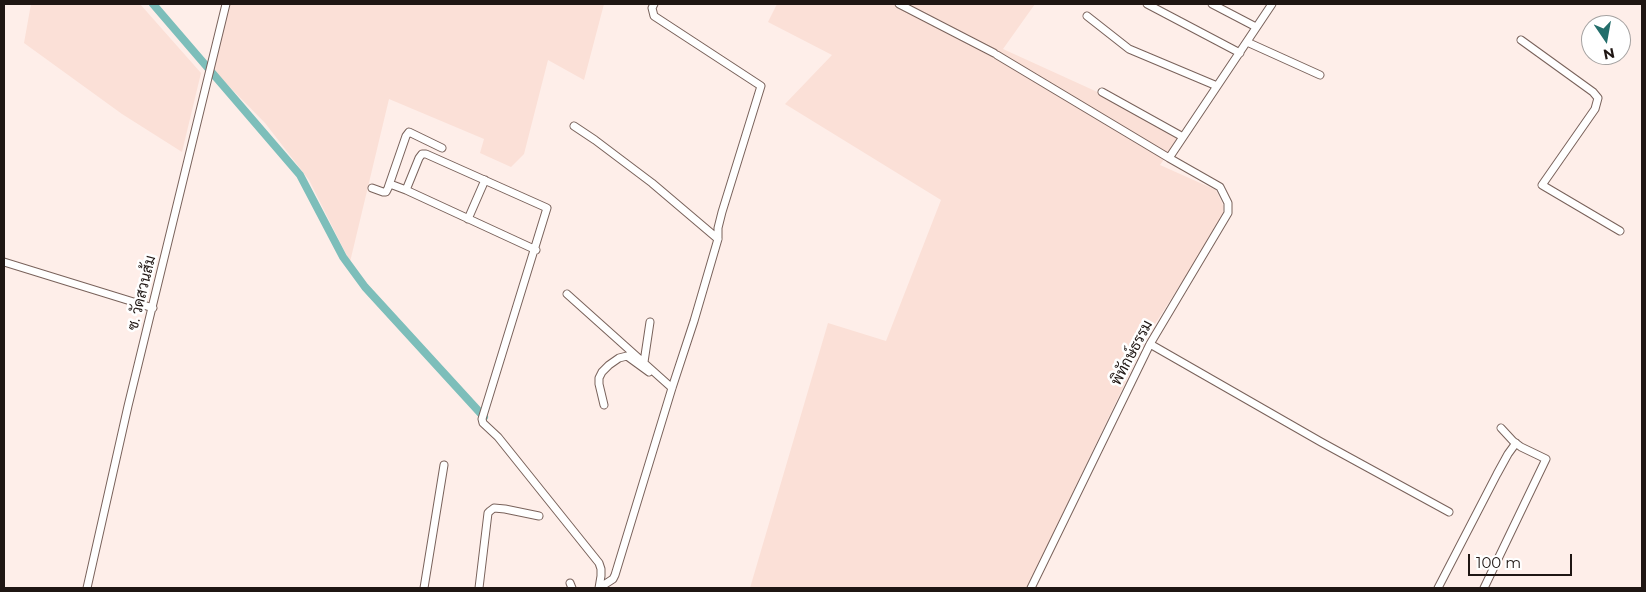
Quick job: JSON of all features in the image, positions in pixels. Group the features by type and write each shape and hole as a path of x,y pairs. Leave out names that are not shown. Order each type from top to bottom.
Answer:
{"street":[{"name":"ซ. วัดสวนส้ม","path":"87,588 128,406 226,4"},
{"path":"599,588 613,580 615,575 694,322 718,239 718,228 722,212 761,86 656,17 652,12 654,4"},
{"name":"พิทักษ์ธรรม","path":"899,4 996,54 1220,187 1228,203 1228,213 1150,344 1031,588"},
{"path":"1147,4 1240,53"},
{"path":"1212,4 1256,28"},
{"path":"1169,158 1272,4"},
{"path":"1087,16 1129,49 1217,86"},
{"path":"1521,40 1593,92 1598,98 1595,109 1542,185 1620,232"},
{"path":"1247,42 1320,75"},
{"path":"1102,92 1182,137"},
{"path":"574,126 652,183 718,239"},
{"path":"372,188 380,192 386,192 407,133 411,133 442,148"},
{"path":"406,190 418,158 422,154 426,154 548,208 482,419 599,563 601,569 599,588"},
{"path":"468,219 485,180"},
{"path":"390,184 536,250"},
{"path":"4,262 153,308"},
{"path":"567,294 672,388"},
{"path":"644,362 650,322"},
{"path":"1150,344 1321,442 1449,512"},
{"path":"604,405 599,378 602,372 619,358 627,356 647,371 656,373"},
{"path":"1484,588 1546,459 1516,443 1501,428"},
{"path":"1438,588 1497,474 1516,443"},
{"path":"424,588 444,465"},
{"path":"479,588 488,513 494,508 539,516"}],"shaded area":[{"path":"31,4 140,4 201,73 182,152 122,114 24,43"},
{"path":"229,4 604,4 584,80 548,60 524,154 511,167 480,153 484,139 389,99 350,262 309,180 265,123 214,71"},
{"path":"777,4 1035,4 1003,49 1183,131 1160,165 1216,190 1223,205 1223,218 1148,335 1027,588 750,588 828,323 886,341 941,200 785,104 832,55 768,22"}],"waterway":[{"path":"153,4 300,175 343,257 365,287 484,417"}]}
